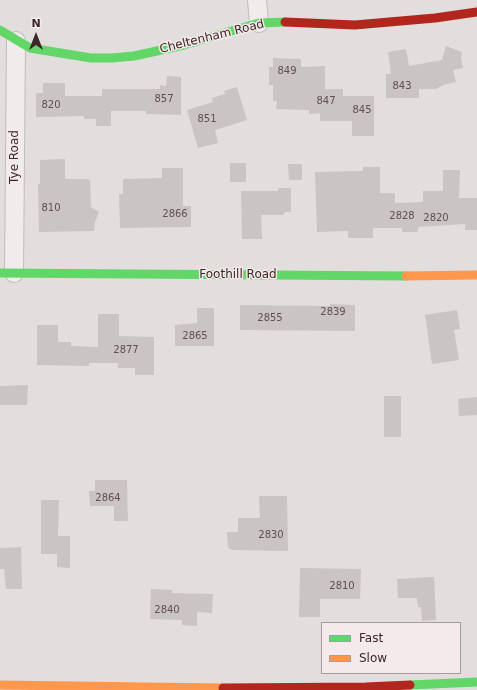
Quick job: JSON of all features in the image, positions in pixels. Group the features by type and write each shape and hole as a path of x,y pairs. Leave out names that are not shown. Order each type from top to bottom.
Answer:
{"street":[{"path":"257,0 259,23"},
{"name":"Cheltenham Road","path":"0,30 16,41 33,48 92,58 112,58 134,56 184,45 259,23 281,22 355,25 435,18 477,12"},
{"name":"Tye Road","path":"7,273 16,41"},
{"name":"Foothill Road","path":"7,273 361,276 477,275"},
{"path":"0,685 125,688 386,688 447,681 477,682"}],"building":[{"path":"446,46 462,52 461,58 463,68 453,70 456,82 443,85 436,89 419,89 419,98 386,98 386,74 391,74 388,52 406,49 409,66 442,60"},
{"path":"273,58 301,59 301,67 325,66 325,89 343,89 343,96 374,96 374,136 352,136 352,121 320,121 320,113 309,114 309,110 276,109 277,101 273,101 273,85 269,85 269,67 273,67"},
{"path":"167,76 181,77 181,115 146,114 146,111 111,111 111,126 96,126 96,119 84,119 84,116 36,117 36,93 43,93 43,83 65,83 65,96 102,96 102,89 160,89 160,85 166,86"},
{"path":"237,87 247,120 215,130 218,143 198,148 187,110 213,102 212,98 225,94 224,91"},
{"path":"65,159 65,179 90,180 91,207 99,212 95,222 94,231 39,232 38,184 40,184 40,160"},
{"path":"230,163 246,163 246,182 230,182"},
{"path":"288,164 302,164 302,180 289,180"},
{"path":"363,167 380,167 380,193 395,193 395,203 423,202 423,191 443,191 443,170 460,170 459,198 477,198 477,230 465,230 465,224 418,227 418,232 402,232 402,228 373,228 373,238 348,238 348,231 317,232 315,172 363,171"},
{"path":"162,168 183,168 183,206 191,206 191,227 120,228 119,194 123,194 123,179 162,178"},
{"path":"278,188 291,188 291,212 285,212 283,215 261,215 262,239 242,239 241,191 278,191"},
{"path":"330,304 355,305 355,331 240,330 240,305 330,306"},
{"path":"197,308 214,308 214,346 175,346 175,325 197,323"},
{"path":"457,310 460,329 454,330 459,360 432,364 425,315"},
{"path":"98,314 119,314 119,336 154,337 154,375 135,375 135,368 118,368 118,363 89,363 89,366 37,365 37,325 58,325 58,342 71,342 71,346 98,347"},
{"path":"28,385 27,405 0,405 0,386"},
{"path":"384,396 401,396 401,437 384,437"},
{"path":"477,397 477,415 459,416 458,399"},
{"path":"95,480 127,480 128,521 114,521 114,506 90,506 89,491 95,491"},
{"path":"259,496 287,496 288,551 233,550 228,548 227,532 238,532 238,518 260,518"},
{"path":"41,500 59,500 58,536 70,536 70,568 57,567 57,554 41,554"},
{"path":"21,547 22,589 6,589 4,569 0,569 0,548"},
{"path":"300,568 361,569 360,599 320,599 320,617 299,617"},
{"path":"434,577 436,620 422,621 421,607 418,607 417,598 398,598 397,579"},
{"path":"151,589 172,590 172,593 213,594 212,613 197,612 197,626 182,625 182,620 150,619"}],"traffic: fast":[{"path":"0,30 30,48 91,58 112,58 134,56 184,45 259,23 285,22"},
{"path":"0,273 406,276"},
{"path":"410,685 477,682"}],"traffic: slow":[{"path":"406,276 477,275"},
{"path":"0,685 223,688"}],"traffic: jam":[{"path":"285,22 355,25 435,18 477,12"},
{"path":"223,688 366,687 410,685"}]}
